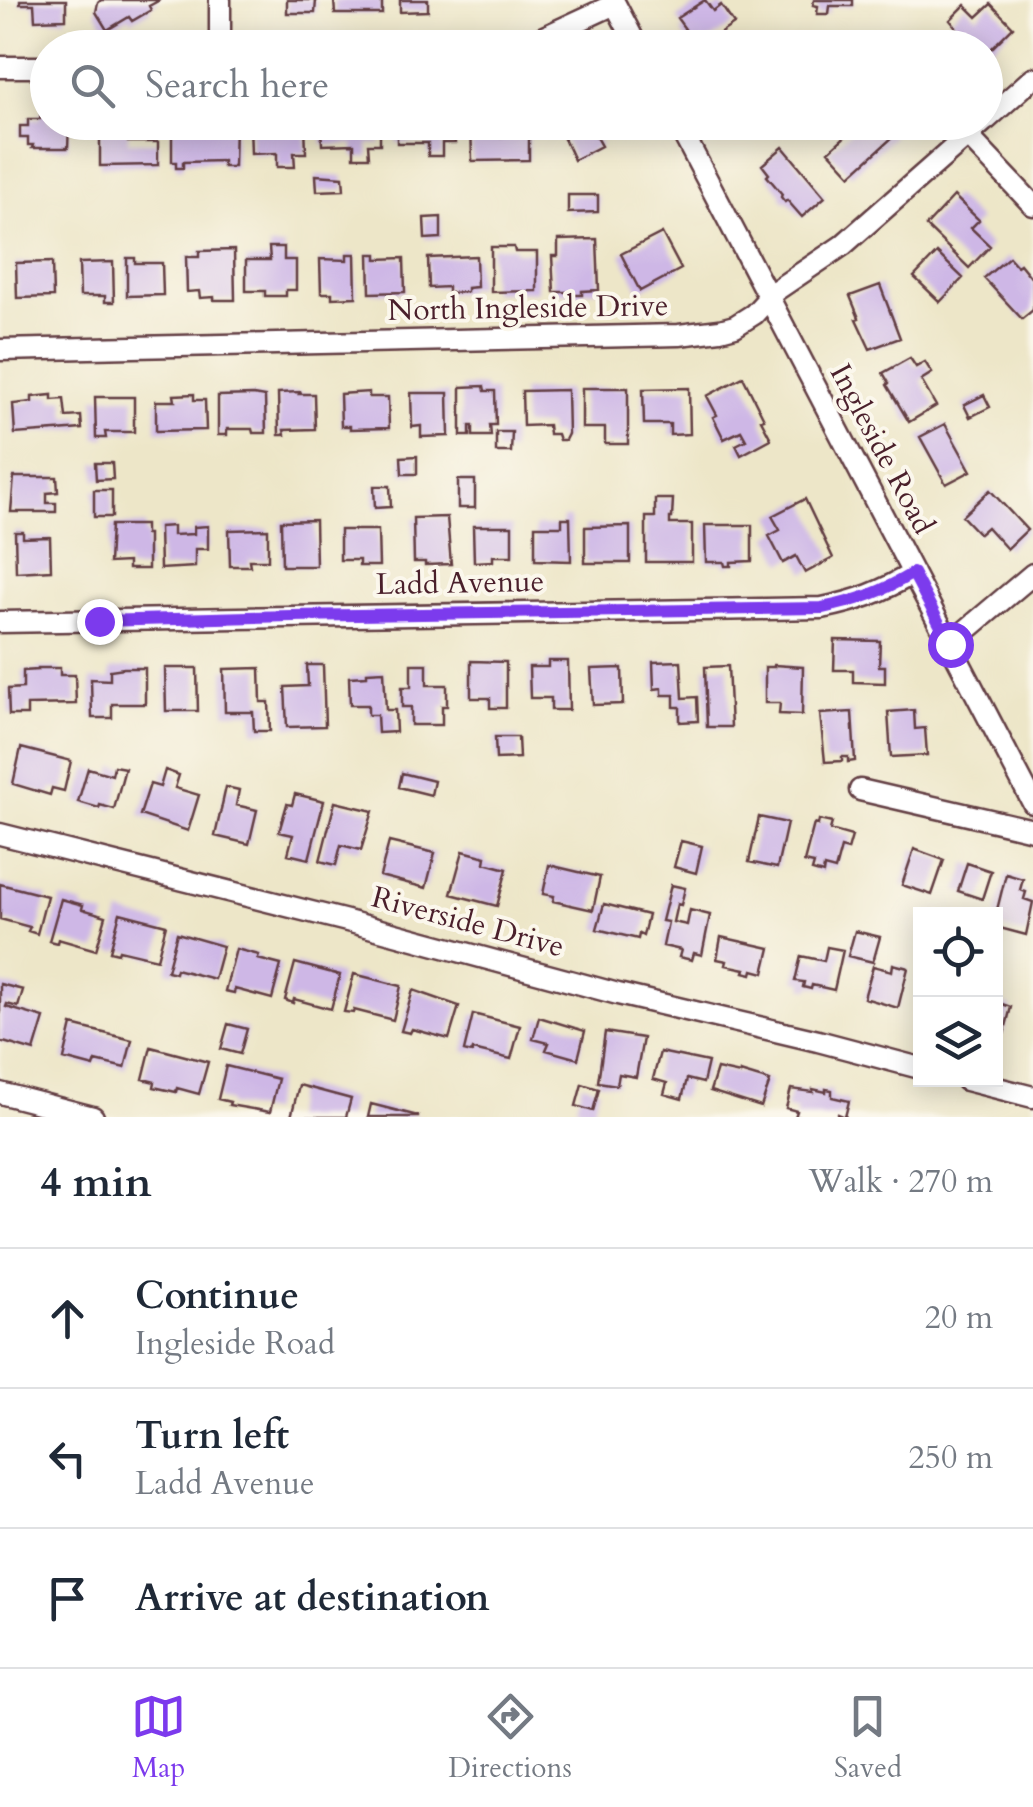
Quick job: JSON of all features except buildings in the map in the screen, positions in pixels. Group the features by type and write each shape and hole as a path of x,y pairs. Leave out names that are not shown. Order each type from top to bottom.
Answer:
{"street":[{"path":"220,0 220,30"},
{"path":"557,30 614,2 629,30"},
{"path":"0,68 30,67"},
{"name":"North Ingleside Drive","path":"1003,105 1033,78"},
{"name":"Ingleside Road","path":"686,140 1033,803"},
{"name":"North Ingleside Drive","path":"0,350 678,335 735,326 843,245 963,140"},
{"path":"989,140 1033,205"},
{"name":"Ladd Avenue","path":"0,622 822,608 883,591 913,573"},
{"path":"950,644 1033,574"},
{"path":"860,790 1033,830"},
{"name":"Riverside Drive","path":"0,834 913,1066"},
{"path":"994,1087 1033,1097"},
{"path":"0,1093 93,1117"}],"route":[{"path":"99,621 822,608 883,591 913,573 950,644"}]}
